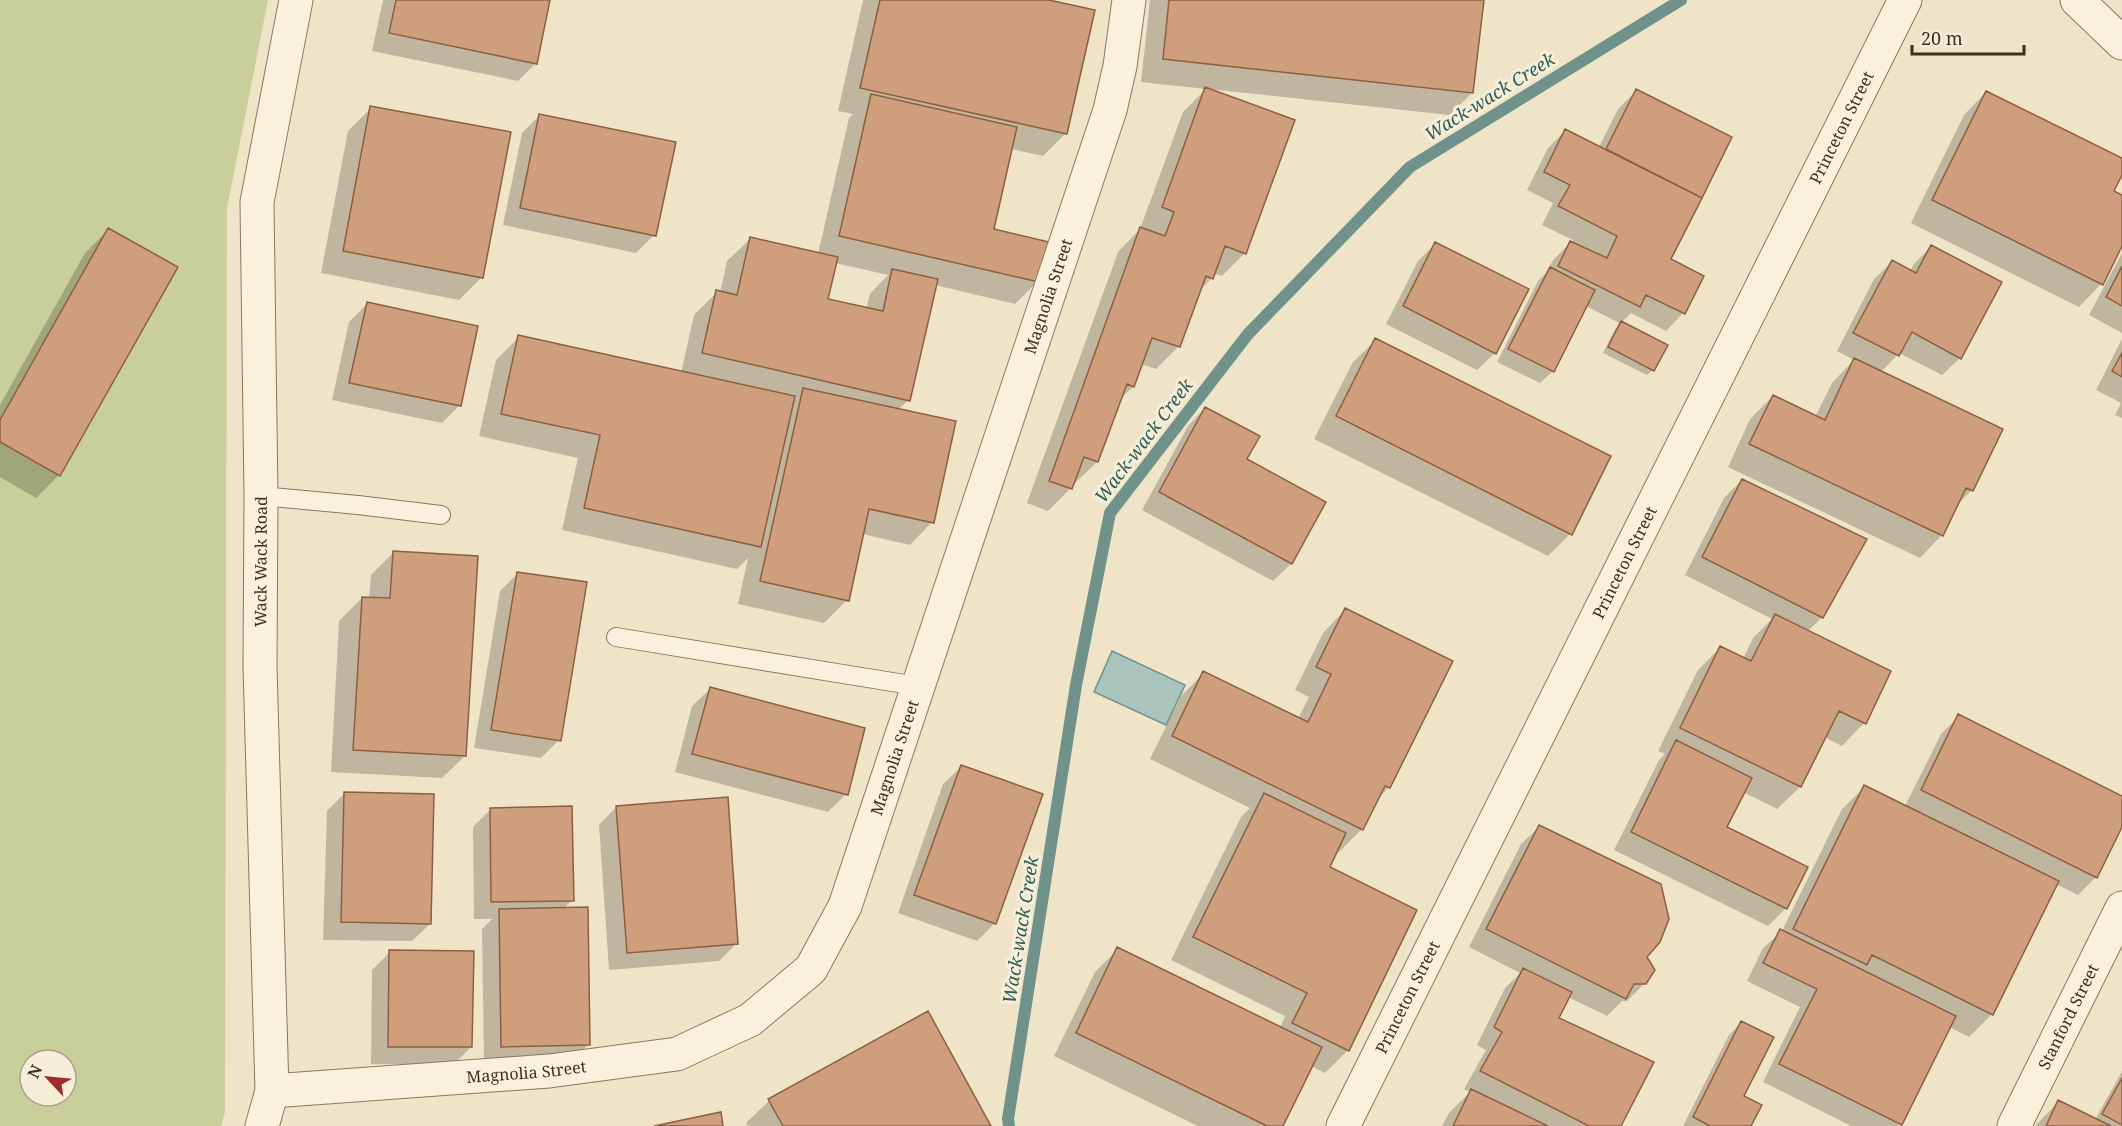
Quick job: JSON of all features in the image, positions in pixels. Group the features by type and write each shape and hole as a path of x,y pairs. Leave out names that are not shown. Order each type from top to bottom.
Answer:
{"street":[{"name":"Wack Wack Road","path":"262,1126 272,1091 260,667 261,496 257,202 296,0"},
{"name":"Magnolia Street","path":"272,1091 549,1071 677,1054 750,1020 811,969 845,906 1110,110 1120,66 1129,0"},
{"name":"Princeton Street","path":"1343,1126 1905,0"},
{"path":"2077,0 2122,43"},
{"name":"Stanford Street","path":"2014,1126 2122,908"}],"lane":[{"path":"261,496 441,515"},
{"path":"616,637 917,686"}],"green space":[{"path":"0,0 268,0 227,208 225,1112 221,1126 0,1126"}],"water":[{"path":"1112,651 1185,685 1166,725 1094,692"}],"building":[{"path":"396,0 550,0 537,64 389,33"},
{"path":"880,0 1049,0 1095,10 1067,134 860,88"},
{"path":"1169,0 1484,0 1473,93 1163,59"},
{"path":"1205,87 1295,120 1246,254 1225,246 1213,279 1206,276 1180,347 1152,338 1134,387 1127,384 1098,462 1084,457 1072,489 1049,481 1140,227 1165,236 1174,212 1162,207"},
{"path":"1636,89 1732,137 1702,198 1606,149"},
{"path":"1986,91 2122,158 2122,175 2114,191 2122,195 2122,246 2103,285 1932,200"},
{"path":"871,94 1017,127 994,229 1049,242 1039,282 839,236"},
{"path":"370,106 511,132 483,278 343,251"},
{"path":"539,114 676,142 656,236 520,208"},
{"path":"1565,129 1702,198 1671,259 1704,276 1685,314 1646,295 1640,307 1558,266 1570,241 1607,258 1617,236 1558,206 1570,185 1544,172"},
{"path":"108,228 178,267 60,476 0,442 0,420"},
{"path":"750,237 838,257 828,299 883,311 892,269 938,279 910,401 702,353 716,290 737,295"},
{"path":"1435,242 1529,289 1496,354 1403,306"},
{"path":"1931,245 2002,282 1961,359 1912,332 1899,356 1853,333 1892,260 1916,273"},
{"path":"2122,266 2122,306 2106,297"},
{"path":"1550,267 1595,290 1554,372 1508,349"},
{"path":"367,302 478,326 461,406 349,383"},
{"path":"1621,321 1668,345 1654,371 1608,347"},
{"path":"518,335 795,396 761,547 584,508 600,435 501,414"},
{"path":"1375,338 1611,456 1572,535 1336,416"},
{"path":"2122,353 2122,377 2112,371"},
{"path":"1854,358 2003,429 1973,491 1966,488 1943,536 1749,444 1773,395 1825,420"},
{"path":"803,388 956,421 934,523 869,509 849,601 760,581"},
{"path":"1205,407 1260,436 1247,459 1326,502 1292,564 1159,492"},
{"path":"1742,479 1867,539 1823,618 1702,557"},
{"path":"393,551 478,556 466,756 353,750 362,597 390,598"},
{"path":"517,572 587,582 561,741 491,730"},
{"path":"1345,608 1453,661 1390,788 1385,786 1363,830 1172,736 1203,671 1308,722 1331,674 1316,667"},
{"path":"1775,614 1891,671 1866,724 1839,711 1801,787 1680,728 1720,646 1751,661"},
{"path":"710,687 865,728 848,795 692,754"},
{"path":"1958,714 2122,796 2122,827 2097,878 1921,790"},
{"path":"1676,740 1752,778 1727,827 1808,867 1787,909 1631,832"},
{"path":"961,765 1043,794 996,924 914,895"},
{"path":"1864,785 2059,881 1993,1015 1872,955 1867,965 1793,929"},
{"path":"344,792 434,794 431,924 341,922"},
{"path":"1264,793 1346,833 1330,867 1417,910 1349,1051 1292,1023 1307,993 1193,937"},
{"path":"728,797 738,944 627,953 616,806"},
{"path":"572,806 574,901 491,902 490,808"},
{"path":"1539,825 1661,884 1669,919 1660,942 1647,957 1655,970 1646,984 1634,984 1626,999 1486,929"},
{"path":"588,907 590,1045 501,1047 499,909"},
{"path":"1780,929 1956,1016 1902,1125 1779,1064 1817,989 1763,963"},
{"path":"1117,947 1322,1047 1283,1126 1267,1126 1076,1033"},
{"path":"389,950 474,951 472,1047 388,1047"},
{"path":"1523,968 1572,992 1559,1018 1654,1062 1621,1126 1589,1126 1480,1071 1502,1032 1494,1027"},
{"path":"928,1011 991,1126 783,1126 768,1099"},
{"path":"1741,1021 1774,1037 1744,1096 1762,1105 1751,1126 1710,1126 1693,1117"},
{"path":"2122,1078 2122,1125 2102,1114"},
{"path":"1471,1089 1548,1126 1453,1126"},
{"path":"2058,1100 2111,1126 2046,1126"},
{"path":"721,1112 723,1126 654,1126"}],"waterway":[{"name":"Wack-wack Creek","path":"1009,1126 1008,1119 1076,685 1110,513 1248,334 1410,167 1681,0"}]}
